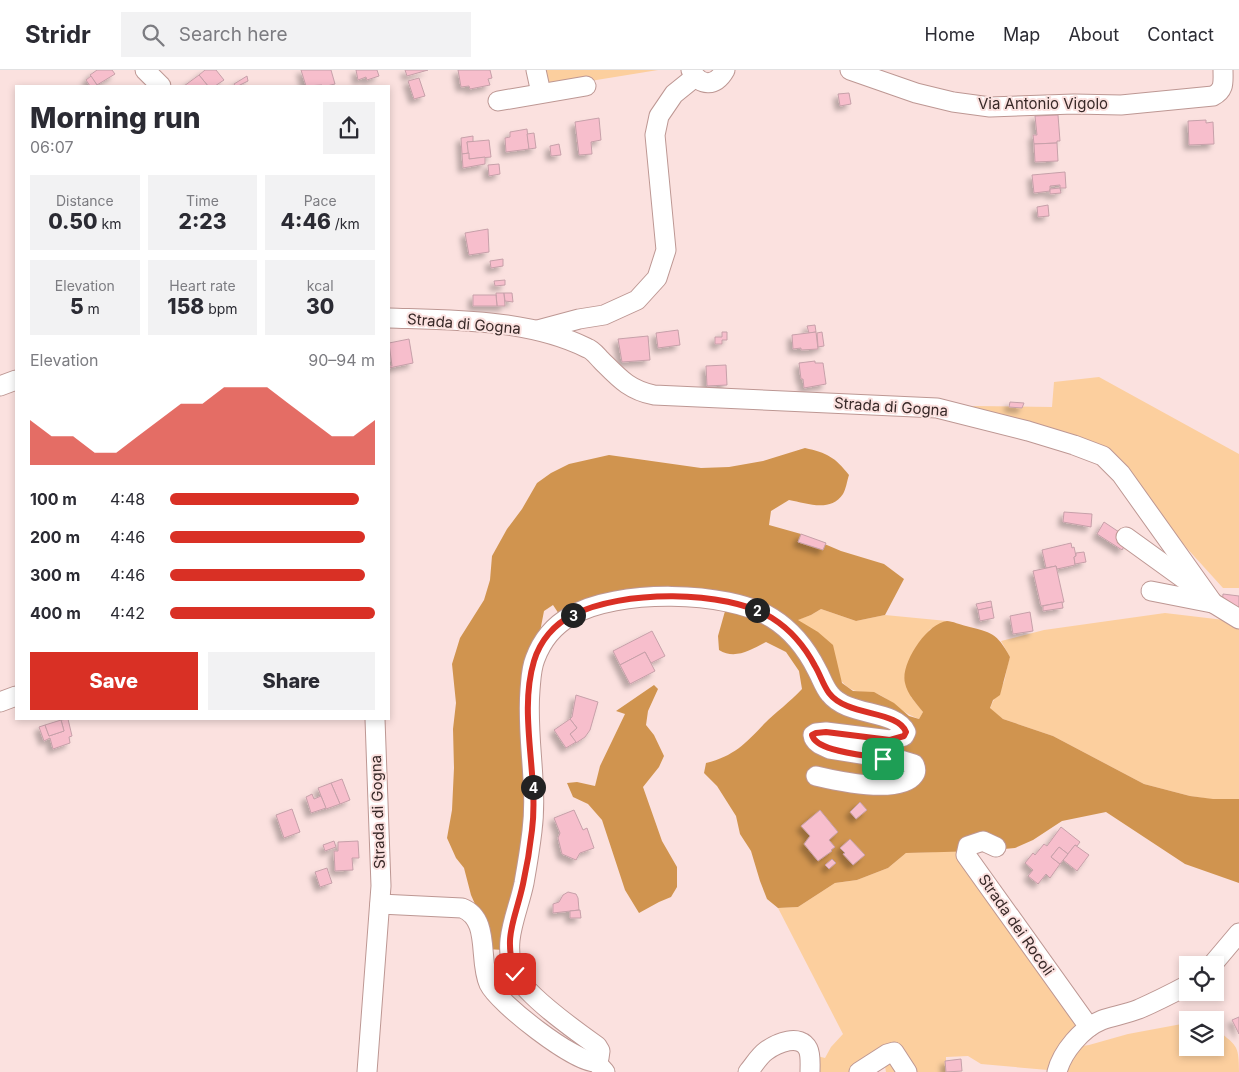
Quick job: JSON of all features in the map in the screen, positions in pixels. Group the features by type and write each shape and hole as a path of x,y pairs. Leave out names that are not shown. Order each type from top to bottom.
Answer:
{"street":[{"path":"536,70 541,93"},
{"path":"693,73 701,82 712,83 720,78 725,70"},
{"name":"Via Antonio Vigolo","path":"850,70 916,94 990,107 1074,104 1121,105 1213,96 1219,93 1223,87 1221,72"},
{"name":"Strada di Gogna","path":"538,330 579,319 604,315 636,300 657,278 666,250 655,135 659,116 674,94 693,73"},
{"path":"498,101 586,86"},
{"name":"Strada di Gogna","path":"390,318 469,321 538,330 589,348 622,381 640,392 654,395 937,408 1028,431 1103,456 1121,474 1213,603"},
{"path":"0,386 15,380"},
{"name":"Strada di Gogna","path":"1126,537 1213,603 1239,618"},
{"name":"Strada di Gogna","path":"1151,591 1213,603"},
{"path":"600,1067 600,1051 596,1046 542,1004 523,985 515,974 510,957 512,924 537,819 529,716 531,676 534,660 549,632 572,615 621,600 686,596 735,603 754,609 784,626 802,643 830,694 848,707 896,720 905,728 906,732 904,736 890,740 826,732 812,735 813,739 820,745 830,749 914,764 916,768 916,773 904,782 894,785 838,781 816,776"},
{"path":"0,702 15,696"},
{"name":"Strada di Gogna","path":"368,1072 381,886 375,720"},
{"name":"Strada dei Rocoli","path":"996,847 983,841 968,846 966,855 1089,1027"},
{"path":"380,904 462,908 468,910 477,921 481,932 486,974 489,984 497,996 508,1007 550,1039 600,1067"},
{"path":"1219,956 1239,932"},
{"path":"1058,1072 1062,1060 1070,1048 1089,1027 1101,1020 1141,1008 1179,989"},
{"path":"748,1072 758,1058 766,1051 786,1042 798,1041 803,1042 809,1052 810,1072"},
{"path":"859,1072 887,1054 894,1052 907,1072"}],"shaded area":[{"path":"537,70 658,70 541,89"},
{"path":"1099,377 1239,454 1239,588 1223,588 1174,534 1134,476 1038,425 971,406 1052,407 1054,382"},
{"path":"805,448 830,457 844,469 849,475 844,492 838,500 825,505 789,500 771,511 769,525 801,534 841,551 884,564 904,579 885,615 856,621 821,609 798,620 818,632 833,645 842,683 853,691 874,692 894,703 909,716 919,719 923,712 908,691 905,675 911,656 924,636 939,623 947,621 988,632 997,638 1010,657 1000,695 993,700 990,708 1003,719 1053,736 1144,784 1190,796 1213,799 1239,799 1239,883 1185,864 1106,812 1062,821 1033,840 1015,848 906,853 888,868 857,880 835,883 798,907 778,908 767,899 751,851 740,834 736,816 717,786 704,773 706,763 732,753 751,738 802,689 799,671 786,652 766,642 743,653 731,654 719,650 718,636 727,604 654,599 565,623 553,605 544,611 539,637 531,799 504,950 486,949 482,920 471,895 464,868 456,858 447,838 452,810 453,729 456,703 452,664 460,638 484,600 490,580 492,556 507,529 522,509 537,483 569,464 609,455 701,468 729,467 763,461"},
{"path":"821,609 856,621 885,615 947,621 929,630 911,697 923,712 919,719 880,695 851,689 838,677 797,620"},
{"path":"1165,613 1224,620 1239,629 1239,799 1210,799 1190,796 1144,784 1053,736 1003,719 990,709 1004,682 1010,657 1001,641 1044,630"},
{"path":"654,685 658,689 648,711 646,725 654,735 664,756 659,767 643,787 662,841 677,867 677,887 671,897 639,913 625,890 602,820 588,804 573,797 567,783 577,782 595,786 600,766 625,714 616,711"},
{"path":"967,851 1079,1023 1048,1070 981,1064 968,1056 946,1057 946,1072 886,1072 885,1066 859,1072 814,1072 817,1056 825,1058 831,1047 843,1034 778,908 798,907 835,883 857,880 888,868 906,853"},
{"path":"1179,1024 1179,1056 1224,1056 1224,1035 1237,1050 1239,1072 1057,1072 1070,1048 1089,1045 1128,1034"}],"building":[{"path":"97,70 112,70 115,74 97,85 90,75"},
{"path":"205,70 216,70 224,80 216,85 207,85 199,75"},
{"path":"301,70 331,70 335,84 306,85"},
{"path":"356,70 377,70 379,76 367,80 366,77 358,80"},
{"path":"405,70 428,70 407,76"},
{"path":"458,70 490,70 492,78 488,79 490,85 470,89 469,86 461,87"},
{"path":"199,75 207,85 185,85"},
{"path":"91,76 97,85 89,85 86,80"},
{"path":"247,76 248,81 240,85 234,84"},
{"path":"419,78 425,96 414,99 408,81"},
{"path":"849,93 851,104 840,106 838,94"},
{"path":"1058,115 1060,141 1057,141 1057,143 1034,144 1033,135 1037,135 1035,116"},
{"path":"599,118 601,140 591,142 592,154 579,155 575,122"},
{"path":"1206,120 1206,123 1213,122 1214,144 1189,145 1188,121"},
{"path":"527,129 529,149 506,152 505,138 510,137 510,132"},
{"path":"534,133 536,148 529,149 527,134"},
{"path":"473,136 473,142 467,142 469,153 462,154 461,138"},
{"path":"489,140 491,157 469,159 467,142"},
{"path":"1057,143 1058,161 1035,162 1034,144"},
{"path":"559,144 561,155 551,156 550,146"},
{"path":"469,153 469,159 485,157 485,164 463,168 462,154"},
{"path":"499,164 500,174 489,176 488,165"},
{"path":"1065,172 1066,188 1060,188 1060,185 1050,186 1050,191 1034,193 1032,175"},
{"path":"1060,188 1061,193 1050,194 1050,189"},
{"path":"1048,205 1049,216 1038,217 1037,207"},
{"path":"488,229 489,252 469,255 465,233"},
{"path":"503,259 503,266 491,268 490,261"},
{"path":"505,280 505,285 495,286 494,281"},
{"path":"496,293 504,293 505,306 497,306"},
{"path":"504,293 512,293 513,302 505,301"},
{"path":"473,295 496,295 497,306 473,306"},
{"path":"815,325 816,332 809,333 807,326"},
{"path":"678,330 680,345 658,348 656,333"},
{"path":"722,332 727,332 727,340 722,340 722,344 715,344 715,337 722,337"},
{"path":"816,332 818,349 793,349 792,335"},
{"path":"822,332 824,346 818,347 817,333"},
{"path":"648,336 650,360 622,362 618,339"},
{"path":"409,339 413,363 390,368 392,366 390,343"},
{"path":"815,361 815,363 823,363 826,384 804,388 799,363"},
{"path":"726,365 727,385 707,386 706,366"},
{"path":"1010,402 1024,403 1022,408 1009,407"},
{"path":"1064,512 1092,514 1091,527 1063,522"},
{"path":"1104,522 1128,540 1122,550 1097,534"},
{"path":"801,534 826,543 823,550 798,542"},
{"path":"1071,543 1076,556 1074,557 1075,565 1057,569 1056,566 1046,568 1042,550"},
{"path":"1084,552 1086,562 1075,564 1074,557 1076,553"},
{"path":"1056,566 1064,602 1041,606 1033,571"},
{"path":"1223,594 1239,596 1239,607 1222,605"},
{"path":"991,601 992,607 978,610 976,604"},
{"path":"1062,602 1063,608 1043,611 1043,606"},
{"path":"992,607 994,618 980,621 978,610"},
{"path":"1030,612 1033,631 1013,634 1010,616"},
{"path":"652,631 665,656 651,663 645,652 620,665 613,651"},
{"path":"645,652 655,671 630,684 620,665"},
{"path":"576,695 598,702 590,730 585,737 576,743 570,734 577,728 570,719"},
{"path":"570,719 577,728 570,734 576,742 566,748 554,730"},
{"path":"61,720 68,720 72,736 69,737 70,743 53,749 50,738 44,741 39,727 45,725 49,736 64,731"},
{"path":"61,720 64,731 49,736 45,725"},
{"path":"342,779 350,800 340,804 331,783"},
{"path":"331,783 340,804 326,809 318,788"},
{"path":"312,794 314,799 321,796 326,808 311,813 306,797"},
{"path":"860,802 867,810 856,819 850,812"},
{"path":"292,809 300,832 284,838 276,815"},
{"path":"574,810 583,830 587,828 594,848 580,853 576,860 562,854 558,838 560,833 554,818"},
{"path":"820,810 838,832 829,840 835,847 818,861 804,844 810,836 801,826"},
{"path":"1061,827 1080,842 1068,854 1059,847 1051,857 1060,864 1050,878 1046,874 1038,884 1028,876 1033,870 1025,863 1044,844 1047,846"},
{"path":"850,839 865,855 853,865 840,848"},
{"path":"334,841 336,847 325,851 323,845"},
{"path":"358,841 359,858 352,858 353,870 335,871 334,851 338,851 338,842"},
{"path":"1075,845 1089,855 1077,871 1063,860"},
{"path":"1059,847 1068,854 1060,864 1051,857"},
{"path":"832,859 836,863 829,869 825,865"},
{"path":"327,868 332,883 320,887 315,872"},
{"path":"568,892 576,894 579,910 553,913 553,904 559,902 563,895"},
{"path":"580,910 581,918 570,918 570,911"},
{"path":"1239,1017 1239,1034 1232,1020"},
{"path":"961,1059 962,1071 946,1072 945,1061"}],"route":[{"path":"515,974 510,957 510,941 512,924 523,884 534,811 529,724 531,676 534,660 549,632 572,615 598,605 621,600 686,596 735,603 754,609 784,626 802,643 830,694 848,707 896,720 905,728 906,732 904,736 890,740 826,732 812,735 813,739 820,745 830,749 883,759"}]}
